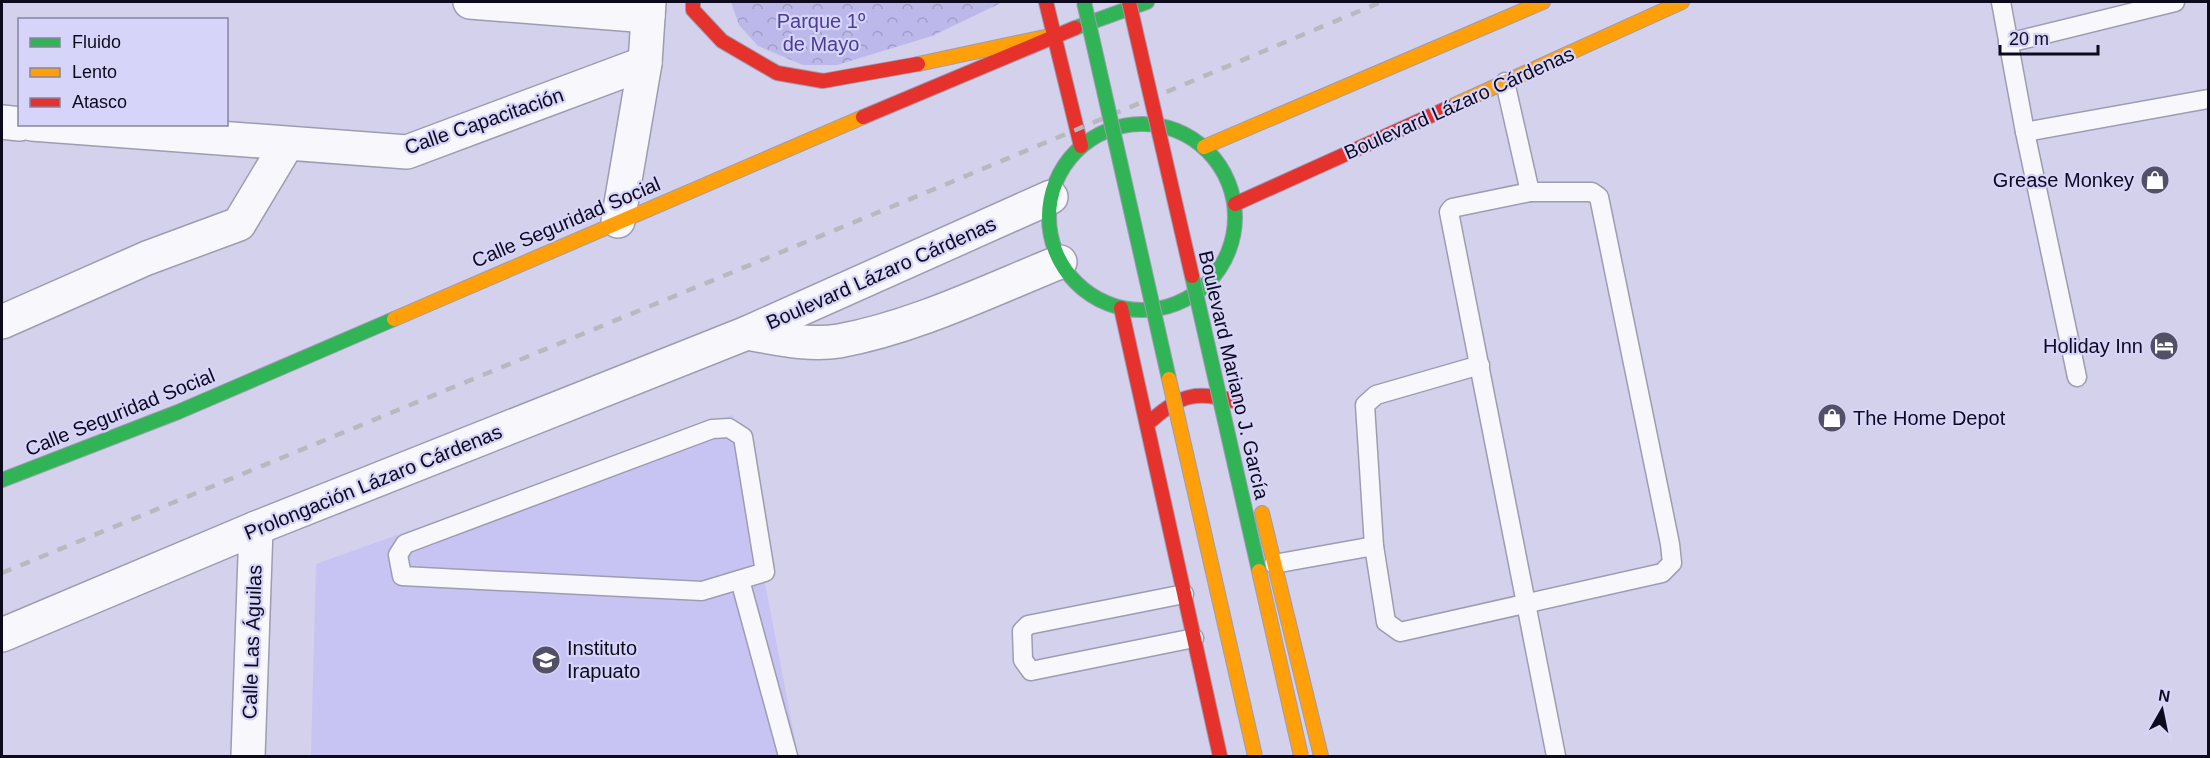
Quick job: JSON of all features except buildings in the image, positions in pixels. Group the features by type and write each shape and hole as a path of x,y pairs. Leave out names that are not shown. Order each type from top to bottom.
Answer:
{"street":[{"path":"470,2 649,9 645,63 618,221"},
{"path":"693,2 693,10 722,41 777,73 823,81 1054,35"},
{"path":"1046,2 1081,146"},
{"path":"1084,2 1255,756"},
{"name":"Boulevard Mariano J. García","path":"1129,2 1301,756"},
{"path":"1204,147 1543,2"},
{"name":"Boulevard Lázaro Cárdenas","path":"1236,204 1682,2"},
{"name":"Calle Seguridad Social","path":"2,480 178,412 1054,35 1146,5"},
{"path":"1154,48 1169,127"},
{"name":"Calle Capacitación","path":"58,126 407,152 645,63"},
{"path":"2,122 18,124"},
{"path":"1146,124 1169,127 1188,135 1204,147 1219,163 1230,182 1236,204 1236,226 1231,248 1221,268 1207,285 1181,302 1152,310 1121,308 1097,298 1076,283 1060,262 1052,242 1048,219 1057,178 1067,160 1081,146 1100,133 1123,126 1146,124"},
{"path":"2,322 147,258 239,224 287,144"},
{"name":"Boulevard Lázaro Cárdenas","path":"747,333 1051,197"},
{"name":"Boulevard Lázaro Cárdenas","path":"747,333 790,341 837,341 912,321 1060,262"},
{"path":"1207,285 1240,424"},
{"path":"1121,308 1220,756"},
{"name":"Prolongación Lázaro Cárdenas","path":"2,635 256,528 747,333"},
{"path":"1147,425 1169,404 1181,398 1208,393 1234,401"},
{"path":"1257,494 1321,756"},
{"name":"Calle Las Águilas","path":"248,756 256,528"}],"lane":[{"path":"2001,2 2025,132 2078,377"},
{"path":"2008,44 2175,2"},
{"path":"1505,82 1530,192"},
{"path":"2025,132 2208,99"},
{"path":"1480,365 1376,395 1365,405 1374,546 1386,622 1400,632 1527,604 1662,573 1672,563 1660,491 1599,197 1592,192 1530,192 1452,208 1449,212 1480,365 1527,604 1556,756"},
{"path":"729,428 743,437 765,572 740,580 702,591 402,576 398,555 405,544 712,429 729,428"},
{"path":"1274,564 1374,546"},
{"path":"740,580 788,756"},
{"path":"1184,594 1028,625 1022,630 1023,660 1031,671 1194,638"}],"shaded area":[{"name":"Instituto Irapuato","path":"733,415 798,756 311,756 316,564"}],"green space":[{"name":"Parque 1º de Mayo","path":"731,2 1003,2 932,36 837,65 803,65 758,46 739,25"}],"railway":[{"path":"2,573 937,188 1381,2"}],"traffic: fast":[{"path":"1084,2 1169,379"},
{"path":"1075,28 1147,2"},
{"path":"1142,124 1178,131 1208,151 1228,181 1235,217 1228,253 1208,283 1178,303 1142,310 1106,303 1076,283 1056,253 1049,217 1056,181 1076,151 1106,131 1142,124"},
{"path":"1192,276 1259,571"},
{"path":"2,480 178,412 394,319"}],"traffic: slow":[{"path":"1204,147 1543,2"},
{"path":"1450,107 1682,2"},
{"path":"918,64 1054,35"},
{"path":"394,319 863,117"},
{"path":"1169,379 1255,756"},
{"path":"1262,513 1321,756"},
{"path":"1259,571 1301,756"}],"traffic: jam":[{"path":"693,2 693,10 722,41 777,73 823,81 918,64"},
{"path":"1046,2 1081,146"},
{"path":"1129,2 1192,276"},
{"path":"863,117 1075,28"},
{"path":"1235,204 1450,107"},
{"path":"1121,308 1220,756"},
{"path":"1152,420 1162,411 1190,397 1210,396 1234,401"}],"place":[{"name":"Grease Monkey","path":"2155,180"},
{"name":"Holiday Inn","path":"2164,346"},
{"name":"The Home Depot","path":"1832,418"},
{"name":"Instituto Irapuato","path":"546,660"}]}
